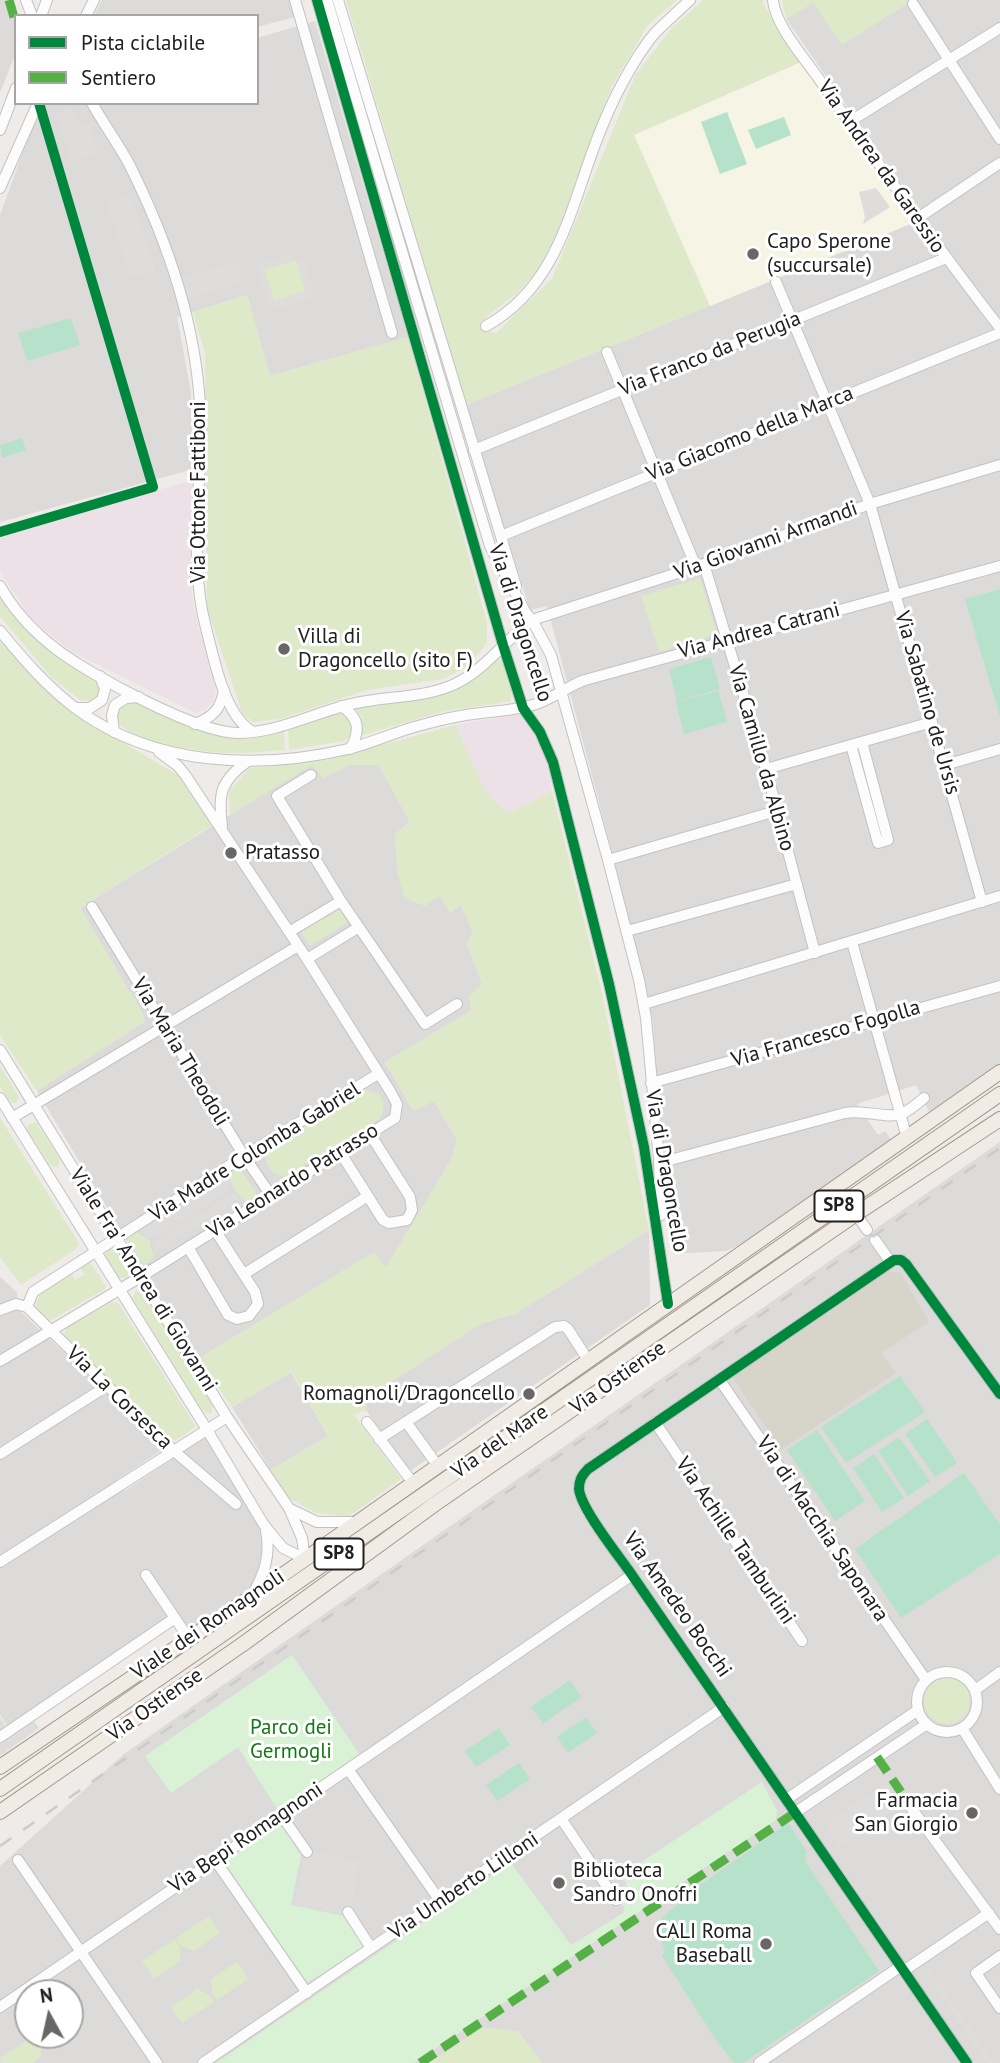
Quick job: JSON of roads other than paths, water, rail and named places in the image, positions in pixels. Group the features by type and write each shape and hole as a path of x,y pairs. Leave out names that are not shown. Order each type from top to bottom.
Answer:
{"main road":[{"name":"Viale dei Romagnoli","path":"0,1767 251,1597 1000,1072"},
{"name":"Via del Mare","path":"0,1789 1000,1094"},
{"name":"Via Ostiense","path":"0,1812 232,1651 435,1504 856,1214 1000,1119"}],"street":[{"path":"295,0 391,333"},
{"name":"Via di Dragoncello","path":"317,0 503,645 523,708 535,724 549,752 571,832 620,1032 643,1147 668,1304"},
{"name":"Via di Dragoncello","path":"327,0 490,546 551,655 627,931 644,1004 659,1163 662,1260"},
{"name":"Via di Dragoncello","path":"338,0 519,599"},
{"path":"486,326 507,313 536,285 560,244 603,123 621,86 653,35 690,0"},
{"name":"Via Andrea da Garessio","path":"773,0 780,21 849,122 1000,330"},
{"path":"913,4 1000,139"},
{"path":"849,122 1000,28"},
{"path":"0,131 14,93"},
{"path":"0,187 37,105"},
{"name":"Via Ottone Fattiboni","path":"93,105 127,159 174,271 186,319 200,403 201,472 197,568 200,604 224,687 239,721 253,732"},
{"path":"918,218 1000,163"},
{"name":"Via Franco da Perugia","path":"474,450 946,258"},
{"name":"Via Sabatino de Ursis","path":"776,282 870,504 982,902"},
{"name":"Via Giacomo della Marca","path":"501,536 1000,330"},
{"name":"Via Camillo da Albino","path":"607,352 656,472 700,566 726,640 766,769 815,953"},
{"name":"Via Giovanni Armandi","path":"532,620 700,566 870,504 1000,465"},
{"name":"Via Andrea Catrani","path":"155,749 206,758 248,761 305,757 350,748 436,721 523,708 544,701 581,681 1000,566"},
{"path":"0,586 17,611 38,634 64,655 195,724 225,732 253,732 341,706 434,691 451,685 468,676 532,620"},
{"path":"0,631 27,663 75,708 114,732 155,749"},
{"path":"75,708 90,708 102,701 106,689 100,676"},
{"path":"195,724 215,714 222,702 224,687"},
{"path":"114,732 111,719 115,705 126,698 142,698"},
{"path":"341,706 351,713 357,724 358,733 350,748"},
{"path":"766,769 932,722"},
{"path":"856,744 888,840 878,843 856,744"},
{"name":"Via Leonardo Patrasso","path":"0,1361 48,1330 118,1291 395,1118 397,1104 307,959 178,766 155,749"},
{"path":"945,765 1000,749"},
{"path":"222,829 222,789 234,771 248,761"},
{"path":"311,775 277,796 341,901 425,1024 457,1004"},
{"path":"608,860 776,811"},
{"path":"627,931 797,884"},
{"path":"644,1004 1000,895"},
{"path":"289,932 341,901"},
{"name":"Via Maria Theodoli","path":"92,907 270,1194"},
{"path":"307,959 359,927"},
{"path":"852,942 907,1138"},
{"path":"12,1118 298,946"},
{"name":"Via Francesco Fogolla","path":"651,1083 1000,986"},
{"name":"Viale Fra' Andrea di Giovanni","path":"0,1050 227,1416 289,1508 302,1538 305,1559"},
{"name":"Via Madre Colomba Gabriel","path":"27,1307 33,1292 244,1156 378,1074"},
{"name":"Viale Fra' Andrea di Giovanni","path":"0,1098 264,1525 283,1548 305,1559"},
{"path":"659,1163 845,1113 859,1111 900,1114 924,1098"},
{"path":"340,1152 383,1220 389,1223 401,1222 410,1215 410,1197 370,1134"},
{"path":"244,1274 368,1196"},
{"path":"856,1214 867,1230"},
{"path":"188,1247 228,1315 237,1319 249,1316 258,1304 255,1292 215,1230"},
{"path":"875,1240 890,1261 898,1259 905,1264 1000,1394"},
{"name":"Via Amedeo Bocchi","path":"890,1261 588,1469 580,1482 580,1492 584,1504 632,1576 967,2063"},
{"path":"0,1310 16,1304 27,1307"},
{"name":"Via La Corsesca","path":"27,1307 174,1451 236,1504"},
{"path":"379,1439 558,1326 568,1329 588,1360"},
{"name":"Via di Macchia Saponara","path":"719,1379 926,1680"},
{"path":"0,1454 107,1386"},
{"path":"0,1562 227,1416"},
{"path":"367,1422 413,1483"},
{"path":"406,1422 438,1466"},
{"name":"Via Achille Tamburlini","path":"655,1422 802,1641"},
{"path":"289,1508 317,1522 358,1522"},
{"name":"Viale Fra' Andrea di Giovanni","path":"251,1597 268,1556 264,1525"},
{"path":"146,1574 189,1639"},
{"name":"Via Bepi Romagnoni","path":"0,2007 632,1576"},
{"path":"0,1737 175,1618"},
{"path":"943,1672 962,1676 975,1690 977,1707 969,1723 962,1728 944,1732 927,1724 918,1710 918,1694 926,1680 943,1672"},
{"path":"975,1690 1000,1672"},
{"name":"Via Umberto Lilloni","path":"203,2063 724,1707"},
{"path":"787,1799 918,1710"},
{"path":"796,1812 927,1724"},
{"path":"962,1728 1000,1789"},
{"path":"348,1769 440,1901"},
{"path":"912,1809 1000,1929"},
{"path":"281,1815 307,1852"},
{"path":"562,1820 616,1900"},
{"path":"18,1860 157,2063"},
{"path":"215,1860 307,1993"},
{"path":"348,1913 371,1948"},
{"path":"759,2063 989,1913"},
{"path":"1000,1956 976,1973 1000,2008"}],"railway":[{"path":"0,1846 1000,1148"}],"place":[{"name":"Capo Sperone (succursale)","path":"753,254"},
{"name":"Villa di Dragoncello (sito F)","path":"284,649"},
{"name":"Pratasso","path":"231,853"},
{"name":"Romagnoli/Dragoncello","path":"529,1394"},
{"name":"Farmacia San Giorgio","path":"972,1813"},
{"name":"Biblioteca Sandro Onofri","path":"559,1883"},
{"name":"CALI Roma Baseball","path":"766,1944"}],"park label":[{"name":"Parco dei Germogli","path":"291,1740"}]}
